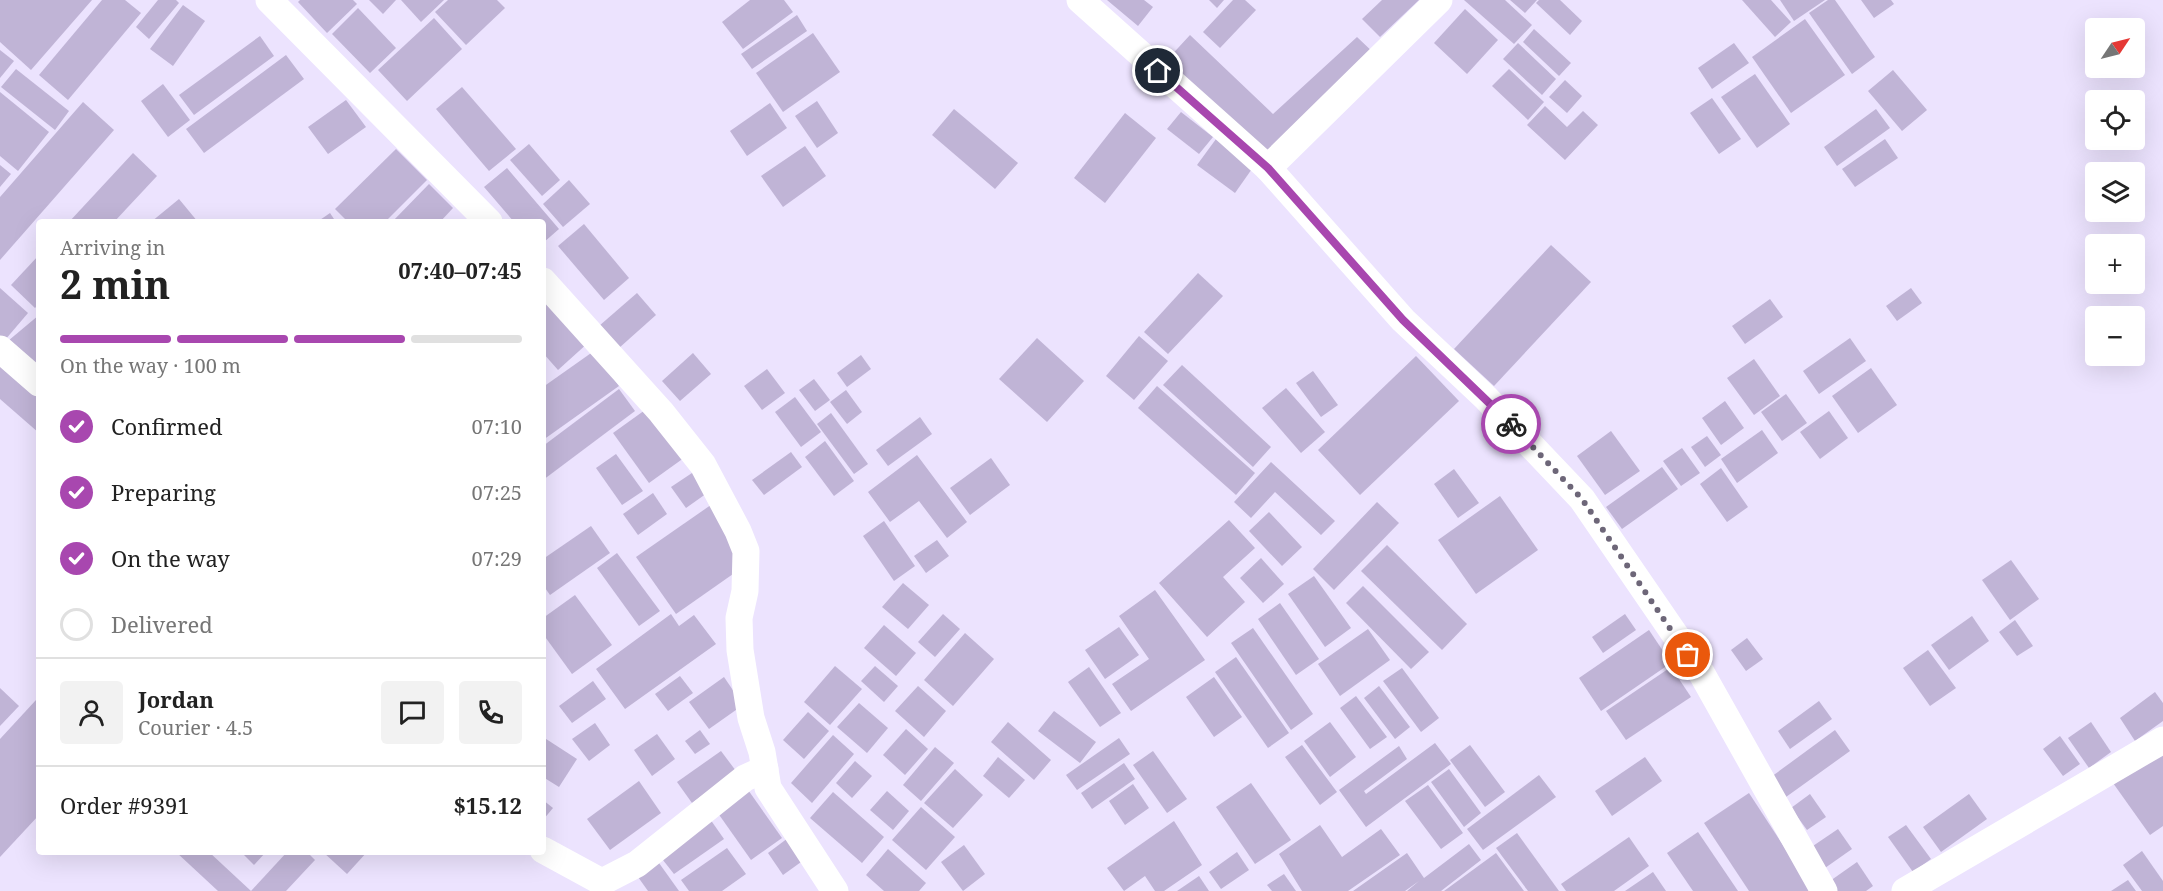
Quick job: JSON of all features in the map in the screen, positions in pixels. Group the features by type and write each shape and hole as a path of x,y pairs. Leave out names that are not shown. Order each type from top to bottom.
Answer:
{"street":[{"path":"269,0 486,219"},
{"path":"1080,0 1268,168 1403,320 1486,398 1582,499 1702,674 1824,891"},
{"path":"1268,168 1439,0"},
{"path":"546,284 661,412 696,456 738,531 746,552 745,591 739,618 740,650 751,717 768,788 836,891"},
{"path":"0,349 36,380"},
{"path":"1905,891 2163,740"},
{"path":"546,852 602,882 637,864 746,778 765,769"}],"building":[{"path":"0,0 92,0 31,70 0,42"},
{"path":"102,0 125,0 141,13 68,100 39,75"},
{"path":"158,0 176,0 179,3 149,39 136,27"},
{"path":"300,0 353,0 357,4 327,33 298,2"},
{"path":"369,0 396,0 383,14"},
{"path":"401,0 444,0 421,22"},
{"path":"448,0 497,0 505,8 466,45 435,12"},
{"path":"750,0 784,0 793,12 743,49 722,22"},
{"path":"1107,0 1144,0 1153,7 1138,26"},
{"path":"1209,0 1224,0 1217,8"},
{"path":"1233,0 1245,0 1256,10 1220,48 1203,32"},
{"path":"1382,0 1419,0 1380,37 1362,19"},
{"path":"1464,0 1505,0 1532,25 1514,44"},
{"path":"1510,0 1537,0 1525,13"},
{"path":"1539,0 1560,0 1582,21 1570,35 1536,3"},
{"path":"1742,0 1771,0 1791,22 1775,37"},
{"path":"1780,0 1825,0 1794,21"},
{"path":"1828,0 1835,0 1875,57 1852,74 1809,13"},
{"path":"1861,0 1891,0 1894,4 1874,18"},
{"path":"183,5 205,21 173,66 150,49"},
{"path":"358,8 396,48 370,73 332,34"},
{"path":"1465,9 1498,40 1467,74 1434,43"},
{"path":"797,15 807,31 752,69 741,54"},
{"path":"434,18 462,49 407,101 378,70"},
{"path":"1805,19 1845,75 1791,113 1752,57"},
{"path":"1534,29 1571,63 1559,76 1523,42"},
{"path":"813,33 840,72 783,112 756,73"},
{"path":"1190,35 1273,114 1357,37 1377,56 1268,157 1166,61"},
{"path":"260,36 274,56 194,115 179,95"},
{"path":"1518,43 1556,79 1542,95 1503,59"},
{"path":"1734,43 1749,63 1712,89 1698,68"},
{"path":"0,50 14,61 0,78"},
{"path":"286,55 304,79 204,153 186,129"},
{"path":"16,69 69,111 55,130 1,87"},
{"path":"1509,69 1544,102 1528,120 1492,86"},
{"path":"1893,70 1927,110 1902,131 1868,91"},
{"path":"1755,74 1790,124 1757,148 1721,97"},
{"path":"1565,80 1582,96 1567,113 1549,97"},
{"path":"163,84 190,120 168,137 141,101"},
{"path":"462,87 516,149 489,171 436,109"},
{"path":"0,92 49,132 18,171 0,156"},
{"path":"1712,98 1741,139 1719,154 1690,113"},
{"path":"346,100 366,127 328,154 308,127"},
{"path":"817,101 838,133 817,148 795,116"},
{"path":"83,102 114,130 0,260 0,197"},
{"path":"770,103 787,128 747,156 730,131"},
{"path":"1545,106 1567,127 1583,111 1598,125 1565,160 1527,125"},
{"path":"954,109 1018,163 995,189 932,135"},
{"path":"1876,109 1890,128 1837,166 1824,147"},
{"path":"1181,112 1213,137 1199,154 1167,129"},
{"path":"1125,113 1156,138 1105,203 1074,178"},
{"path":"1216,139 1254,166 1235,193 1197,165"},
{"path":"1885,139 1898,158 1855,187 1842,169"},
{"path":"529,144 560,180 542,196 510,160"},
{"path":"805,146 826,176 783,207 761,176"},
{"path":"396,149 427,180 388,219 345,219 335,209"},
{"path":"133,153 157,176 117,219 72,219"},
{"path":"0,165 11,174 0,187"},
{"path":"507,168 559,229 546,240 546,219 511,219 484,187"},
{"path":"569,180 590,204 563,227 543,204"},
{"path":"429,184 453,208 443,219 395,219"},
{"path":"179,199 196,219 155,219"},
{"path":"330,213 334,219 321,219"},
{"path":"584,224 629,278 604,300 558,246"},
{"path":"1551,245 1591,282 1494,386 1454,349"},
{"path":"36,258 36,307 11,285"},
{"path":"1198,273 1223,296 1168,354 1144,332"},
{"path":"0,288 28,313 5,340 0,336"},
{"path":"1911,288 1922,303 1897,321 1886,306"},
{"path":"546,293 589,342 558,370 546,356"},
{"path":"637,293 656,315 619,348 599,326"},
{"path":"1770,299 1783,317 1745,344 1732,326"},
{"path":"36,318 36,374 8,341"},
{"path":"1139,336 1168,361 1134,400 1106,376"},
{"path":"1037,338 1084,381 1047,422 999,379"},
{"path":"1850,338 1866,361 1819,394 1803,371"},
{"path":"594,351 619,386 546,438 546,385"},
{"path":"693,353 711,374 680,401 662,381"},
{"path":"861,355 871,369 847,387 837,373"},
{"path":"1416,356 1459,401 1360,495 1318,450"},
{"path":"0,358 36,389 36,430 0,399"},
{"path":"1754,359 1780,396 1754,415 1727,378"},
{"path":"1182,365 1271,447 1253,467 1163,385"},
{"path":"1871,368 1897,405 1858,433 1832,396"},
{"path":"767,369 785,393 762,410 744,386"},
{"path":"1313,371 1338,405 1321,417 1296,383"},
{"path":"814,379 830,400 815,411 799,390"},
{"path":"1157,386 1255,473 1236,495 1138,408"},
{"path":"1286,388 1325,432 1301,453 1262,408"},
{"path":"619,389 635,411 546,478 546,444"},
{"path":"846,390 862,412 847,424 830,402"},
{"path":"1786,394 1807,423 1782,441 1761,412"},
{"path":"795,397 821,432 801,447 775,412"},
{"path":"1725,401 1744,428 1721,445 1702,418"},
{"path":"652,405 688,455 649,483 613,433"},
{"path":"1829,411 1848,438 1820,459 1800,432"},
{"path":"831,413 868,464 854,474 817,424"},
{"path":"920,417 932,434 888,466 876,450"},
{"path":"1762,430 1778,453 1737,483 1721,459"},
{"path":"1611,431 1640,471 1605,495 1577,456"},
{"path":"1707,436 1721,455 1705,467 1691,447"},
{"path":"825,441 854,481 834,496 805,457"},
{"path":"1682,448 1700,473 1681,486 1663,461"},
{"path":"791,452 802,467 764,495 752,480"},
{"path":"616,454 643,491 622,505 596,468"},
{"path":"917,455 967,522 947,538 919,501 890,522 868,492"},
{"path":"991,458 1010,485 970,515 950,488"},
{"path":"1271,462 1335,521 1321,535 1275,492 1251,518 1234,502"},
{"path":"1662,467 1678,489 1622,529 1606,507"},
{"path":"1721,468 1748,507 1727,522 1700,484"},
{"path":"1454,469 1479,503 1458,518 1434,484"},
{"path":"695,471 710,491 686,508 671,487"},
{"path":"653,493 667,514 638,535 623,514"},
{"path":"1500,496 1538,550 1476,594 1438,540"},
{"path":"718,500 743,567 676,614 636,557"},
{"path":"1377,502 1399,523 1334,590 1313,569"},
{"path":"1269,512 1302,547 1282,566 1249,531"},
{"path":"1229,520 1255,548 1223,577 1245,602 1207,637 1159,583"},
{"path":"884,521 915,566 894,581 863,536"},
{"path":"591,526 610,553 550,595 546,589 546,557"},
{"path":"937,540 949,556 926,573 914,556"},
{"path":"1387,545 1467,624 1442,650 1361,571"},
{"path":"617,553 660,611 639,626 597,568"},
{"path":"1261,558 1284,584 1263,603 1240,578"},
{"path":"2011,560 2039,599 2010,620 1982,580"},
{"path":"1314,576 1351,628 1325,647 1288,594"},
{"path":"903,583 929,605 908,629 882,607"},
{"path":"1363,586 1429,652 1411,669 1346,603"},
{"path":"1155,590 1205,660 1131,711 1112,684 1149,659 1119,616"},
{"path":"575,595 612,645 572,674 546,638 546,616"},
{"path":"1280,603 1319,659 1296,675 1258,619"},
{"path":"671,614 679,626 694,615 716,644 625,709 596,669"},
{"path":"943,614 960,629 935,657 918,642"},
{"path":"1625,614 1636,630 1603,653 1592,637"},
{"path":"1972,616 1989,641 1949,670 1931,645"},
{"path":"2015,620 2033,646 2017,656 1999,632"},
{"path":"884,625 916,653 896,676 864,648"},
{"path":"1119,627 1139,655 1105,679 1085,650"},
{"path":"1253,628 1313,714 1291,730 1231,643"},
{"path":"1368,629 1390,660 1340,696 1318,664"},
{"path":"1649,630 1671,663 1601,711 1579,678"},
{"path":"965,633 994,659 953,706 924,680"},
{"path":"1747,638 1763,659 1746,671 1731,650"},
{"path":"1928,650 1956,688 1930,706 1903,668"},
{"path":"1236,657 1289,733 1268,748 1215,672"},
{"path":"835,666 862,689 830,725 804,702"},
{"path":"875,666 898,686 884,702 861,681"},
{"path":"1089,667 1121,713 1100,727 1068,682"},
{"path":"1671,667 1691,697 1626,740 1606,711"},
{"path":"1402,668 1439,718 1421,732 1383,681"},
{"path":"680,676 693,693 668,711 655,694"},
{"path":"724,677 743,705 709,729 689,702"},
{"path":"1214,677 1242,717 1214,737 1186,697"},
{"path":"593,681 606,699 572,723 559,706"},
{"path":"918,686 946,711 924,737 895,711"},
{"path":"1379,686 1410,727 1395,739 1364,698"},
{"path":"0,688 19,706 0,726"},
{"path":"2155,692 2163,703 2163,721 2135,741 2120,718"},
{"path":"1356,696 1387,737 1370,749 1340,708"},
{"path":"36,700 36,818 0,857 0,739"},
{"path":"1819,701 1832,719 1790,749 1778,731"},
{"path":"859,703 888,728 867,753 837,727"},
{"path":"1054,711 1096,742 1080,763 1038,731"},
{"path":"808,712 829,731 804,759 783,740"},
{"path":"1008,722 1051,760 1034,780 991,742"},
{"path":"1330,722 1356,757 1330,777 1304,741"},
{"path":"2091,722 2111,752 2089,768 2068,738"},
{"path":"595,723 610,745 589,761 572,739"},
{"path":"906,729 928,749 905,775 883,755"},
{"path":"700,730 710,744 695,754 685,741"},
{"path":"1835,730 1850,751 1786,797 1771,777"},
{"path":"657,734 675,759 652,776 634,750"},
{"path":"833,735 854,754 812,803 791,783"},
{"path":"2060,736 2080,764 2063,776 2043,749"},
{"path":"1119,738 1130,754 1077,790 1066,775"},
{"path":"546,739 577,759 559,787 546,779"},
{"path":"1435,743 1451,764 1366,827 1339,790 1399,746 1407,759 1364,791 1366,794"},
{"path":"1302,745 1337,792 1320,805 1285,757"},
{"path":"1470,745 1505,792 1485,807 1450,760"},
{"path":"935,747 954,763 921,801 903,785"},
{"path":"2163,747 2163,826 2150,835 2113,783"},
{"path":"721,751 736,771 692,803 677,782"},
{"path":"1153,751 1187,799 1167,813 1133,765"},
{"path":"998,757 1025,780 1009,798 983,776"},
{"path":"1645,757 1662,781 1612,816 1595,791"},
{"path":"855,761 872,776 852,798 836,783"},
{"path":"1124,763 1135,779 1092,809 1081,793"},
{"path":"955,769 983,795 953,828 924,803"},
{"path":"1449,769 1481,813 1464,827 1431,782"},
{"path":"1539,775 1556,797 1483,850 1467,829"},
{"path":"639,781 661,813 610,850 587,819"},
{"path":"1251,783 1291,840 1255,864 1216,807"},
{"path":"1133,784 1149,808 1125,825 1109,801"},
{"path":"1428,785 1463,833 1441,849 1405,801"},
{"path":"746,787 782,838 751,860 715,809"},
{"path":"887,791 909,811 893,830 870,810"},
{"path":"833,792 884,837 862,863 810,818"},
{"path":"1749,793 1813,891 1749,891 1704,823"},
{"path":"1810,794 1826,817 1807,830 1791,808"},
{"path":"1969,794 1987,819 1941,852 1923,827"},
{"path":"546,802 553,808 546,816"},
{"path":"921,807 955,837 926,870 892,840"},
{"path":"710,819 724,839 674,874 659,855"},
{"path":"1174,821 1202,865 1164,891 1155,891 1145,876 1124,891 1107,868"},
{"path":"1320,825 1342,857 1381,829 1400,855 1348,891 1302,891 1279,854"},
{"path":"1906,825 1931,859 1913,872 1888,837"},
{"path":"1838,829 1852,849 1825,868 1810,848"},
{"path":"1698,832 1738,891 1693,891 1667,853"},
{"path":"1517,833 1559,891 1528,891 1496,848"},
{"path":"792,835 808,857 783,875 768,853"},
{"path":"1629,837 1649,866 1614,891 1566,891 1561,884"},
{"path":"1469,844 1481,860 1441,891 1407,891 1419,881 1405,891 1353,891 1407,853 1424,878"},
{"path":"964,845 985,874 963,891 941,862"},
{"path":"727,848 746,874 722,891 689,891 681,880"},
{"path":"888,849 926,883 919,891 884,891 866,875"},
{"path":"2142,851 2163,881 2163,891 2142,891 2123,865"},
{"path":"1237,852 1249,870 1221,889 1209,872"},
{"path":"1496,853 1524,891 1444,891"},
{"path":"179,855 212,855 251,891 218,891"},
{"path":"244,855 263,855 254,865"},
{"path":"284,855 310,855 315,860 286,891 251,891"},
{"path":"326,855 364,855 347,874"},
{"path":"1857,862 1873,886 1866,891 1837,891 1830,881"},
{"path":"659,863 679,891 648,891 638,877"},
{"path":"1653,872 1666,891 1625,891"},
{"path":"1284,874 1296,891 1272,891 1267,885"},
{"path":"1199,876 1209,891 1177,891"},
{"path":"2128,880 2136,891 2111,891"}],"way so far":[{"path":"1511,424 1582,499 1688,655"}],"route":[{"path":"1158,71 1268,168 1403,320 1511,424"}]}
